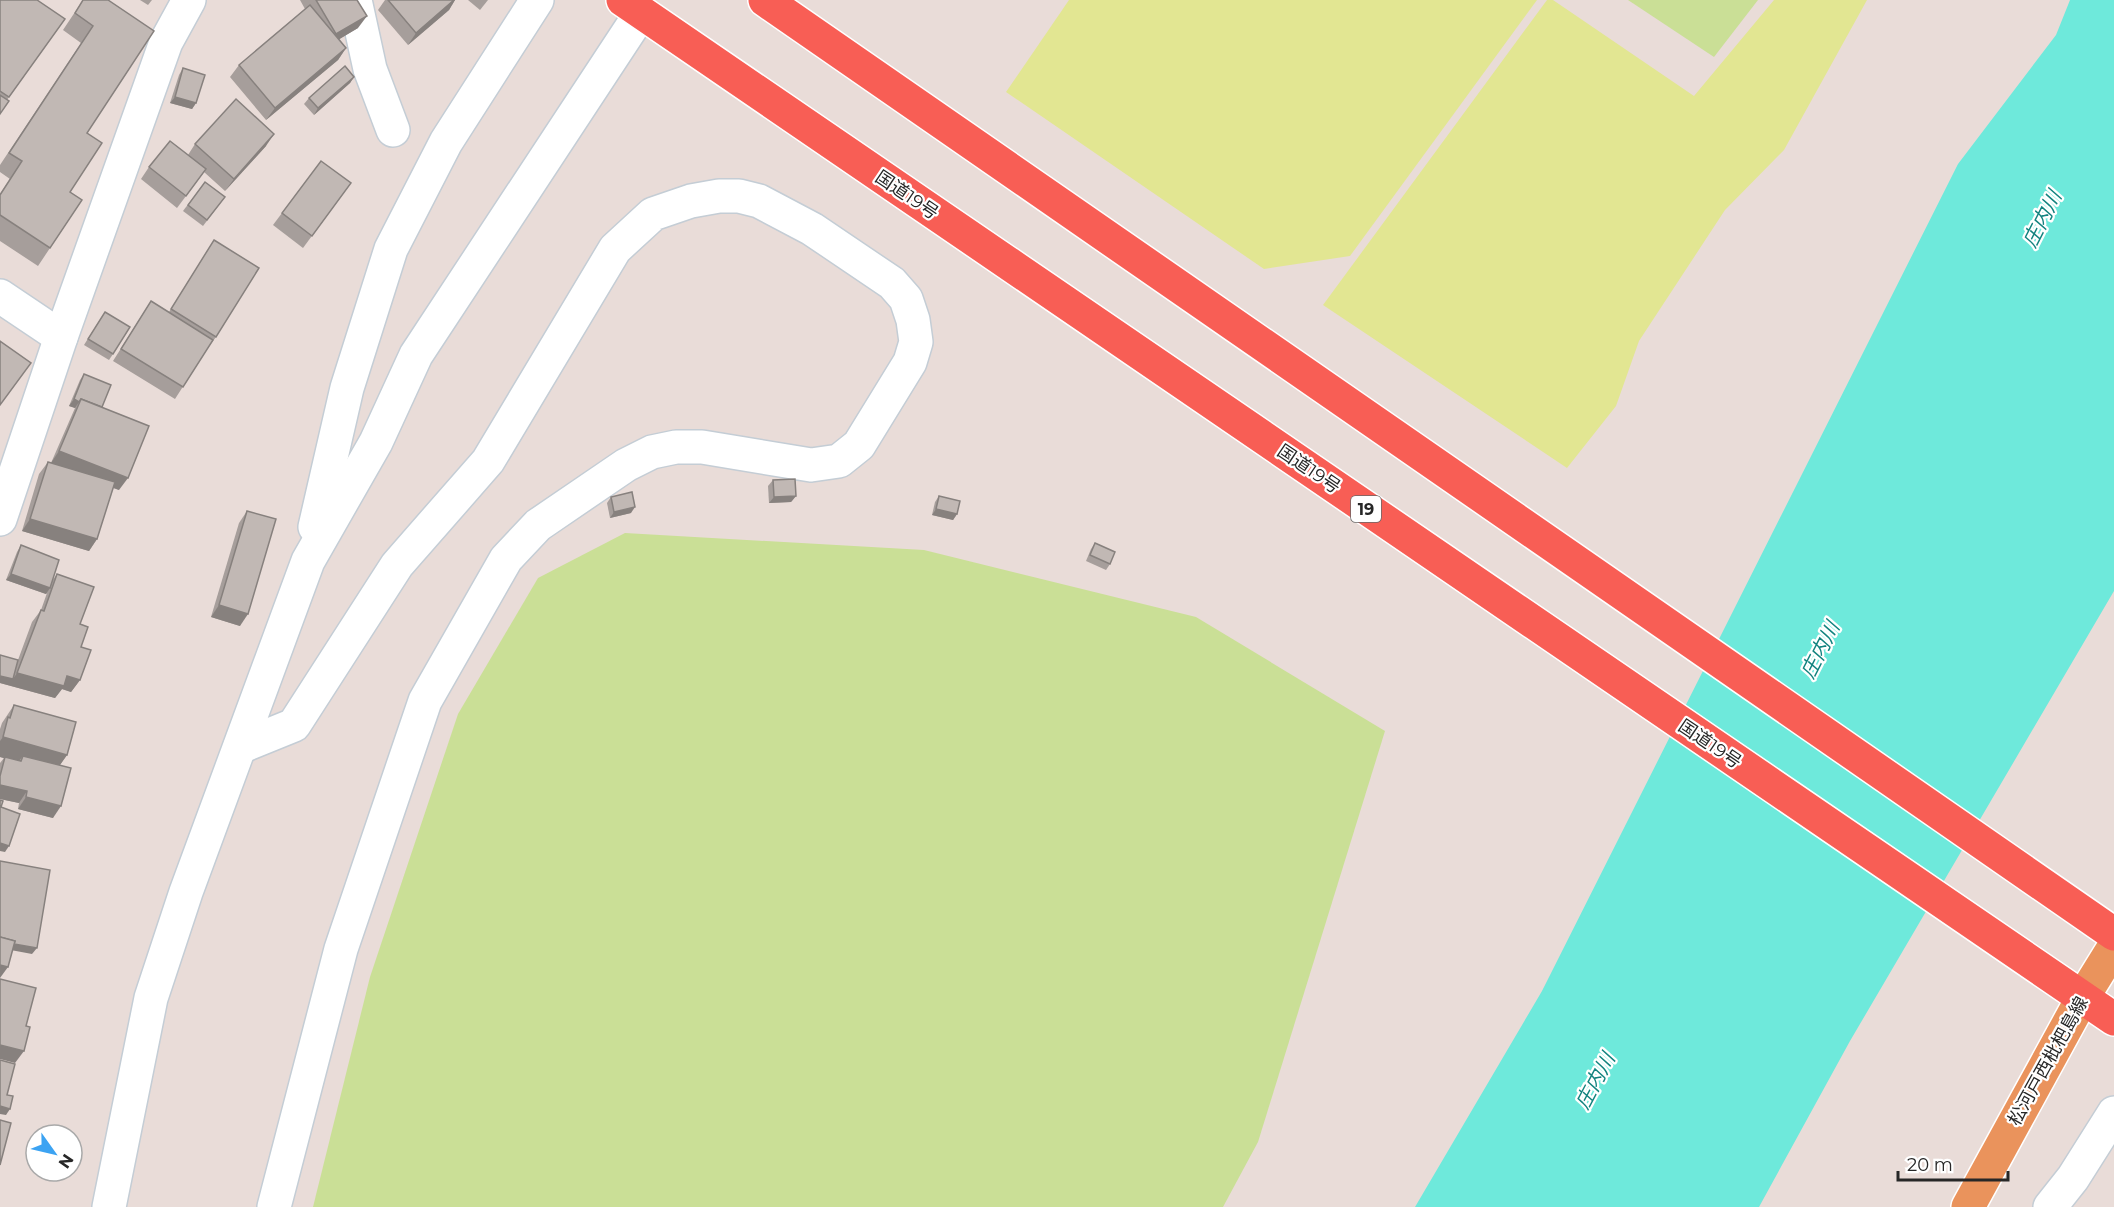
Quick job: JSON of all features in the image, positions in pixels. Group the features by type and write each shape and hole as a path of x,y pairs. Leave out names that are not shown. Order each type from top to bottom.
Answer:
{"highway":[{"path":"765,0 2111,936"},
{"name":"国道19号","path":"632,6 2114,1019"}],"main road":[{"name":"松河戸西枇杷島線","path":"1968,1207 2073,991 2111,936"}],"street":[{"path":"0,519 61,337 165,42 189,0"},
{"path":"355,0 370,69 393,130"},
{"path":"110,1207 151,998 186,892 308,561 347,388 392,249 446,142 537,0"},
{"path":"308,561 376,442 416,355 632,6"},
{"path":"138,24 165,42"},
{"path":"240,747 294,725 397,565 488,462 615,249 653,214 691,201 719,196 739,196 759,201 821,235 892,283 906,299 913,320 916,342 910,362 859,445 839,461 812,465 702,447 676,447 652,452 626,465 538,525 506,559 425,701 341,949 274,1207"},
{"path":"0,296 61,337"},
{"path":"2050,1207 2073,1178 2114,1113"}],"green space":[{"path":"1069,0 1537,0 1350,256 1264,269 1006,92"},
{"path":"1547,0 1553,0 1694,96 1774,0 1867,0 1784,150 1725,210 1639,341 1616,406 1567,468 1323,305"},
{"path":"1628,0 1758,0 1714,57"},
{"path":"625,533 924,550 1196,617 1385,731 1258,1142 1223,1207 313,1207 370,977 458,714 538,578"}],"water":[{"name":"庄内川","path":"2070,0 2114,0 2114,591 1850,1041 1759,1207 1415,1207 1542,991 1958,164 2056,35"}],"building":[{"path":"0,0 37,0 65,19 9,97 0,91"},
{"path":"83,0 108,0 154,31 87,133 102,143 70,192 82,200 50,248 0,215 0,195 22,161 9,153 93,26 75,13"},
{"path":"316,0 357,0 367,16 336,34"},
{"path":"388,0 454,0 416,33"},
{"path":"310,5 346,48 275,108 239,65"},
{"path":"345,66 354,77 318,108 309,98"},
{"path":"183,68 205,75 196,103 175,97"},
{"path":"0,95 9,101 0,114"},
{"path":"236,99 274,134 234,179 195,144"},
{"path":"170,141 206,169 186,196 149,167"},
{"path":"321,161 351,183 312,236 282,213"},
{"path":"205,182 225,197 207,220 188,205"},
{"path":"214,240 259,268 216,337 171,309"},
{"path":"151,301 213,340 183,387 121,349"},
{"path":"105,312 130,327 113,354 88,339"},
{"path":"0,341 31,363 0,405"},
{"path":"84,374 111,385 102,407 81,399 79,402 74,399"},
{"path":"81,399 149,426 128,478 59,451"},
{"path":"48,462 115,482 97,539 30,519"},
{"path":"795,479 796,496 774,497 773,480"},
{"path":"632,492 635,507 614,512 611,497"},
{"path":"939,496 960,501 957,514 936,509"},
{"path":"247,511 276,519 248,614 219,605"},
{"path":"1095,543 1115,552 1110,564 1090,555"},
{"path":"21,545 59,560 50,588 11,574"},
{"path":"57,574 94,587 80,624 88,627 81,647 91,650 80,680 67,676 64,686 17,673 41,610 44,611"},
{"path":"0,655 18,660 13,679 0,676"},
{"path":"14,705 76,722 67,755 3,737"},
{"path":"23,756 71,768 61,806 26,797 27,791 0,785 5,757 21,761"},
{"path":"0,800 3,801 1,807 20,814 9,846 0,843"},
{"path":"0,861 50,870 37,948 14,944 15,941 0,937"},
{"path":"0,937 15,941 8,967 0,965"},
{"path":"0,979 36,988 26,1026 30,1027 24,1051 0,1045"},
{"path":"0,1060 15,1064 7,1095 13,1096 10,1109 0,1106"},
{"path":"0,1120 11,1123 0,1165"}]}
